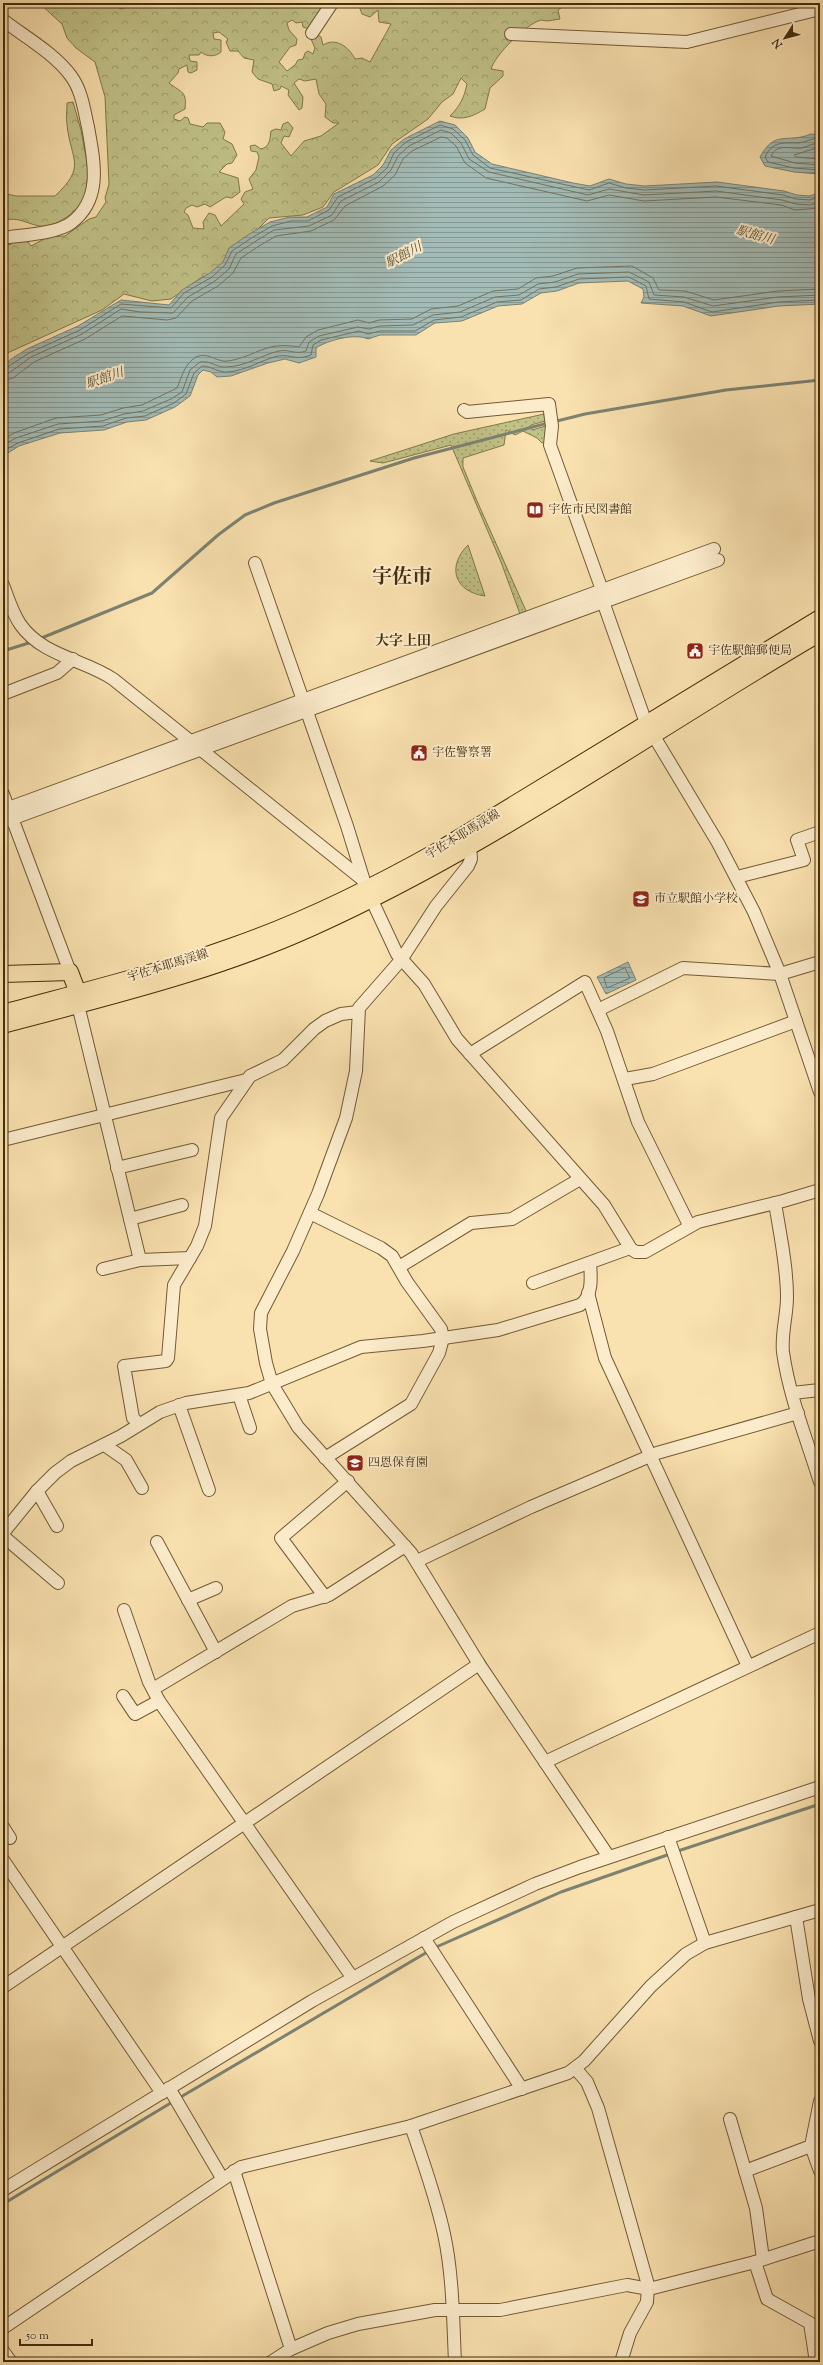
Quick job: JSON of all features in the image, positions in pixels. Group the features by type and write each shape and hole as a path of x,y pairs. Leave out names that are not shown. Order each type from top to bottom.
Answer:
{"main road":[{"name":"宇佐本耶馬渓線","path":"368,890 470,847 820,618"},
{"name":"宇佐本耶馬渓線","path":"3,1013 78,999 202,969 246,954 312,928 368,890 820,633"},
{"path":"3,974 70,972 78,999"},
{"name":"宇佐本耶馬渓線","path":"3,1025 78,999"}],"street":[{"path":"312,33 332,3"},
{"path":"511,34 687,42 820,8 819,3"},
{"path":"3,20 59,63 75,82 84,109 95,177 87,204 71,223 54,230 3,238"},
{"path":"464,410 467,412 549,404 552,426 550,445 601,590 603,602 649,729 737,877 780,974 820,1092"},
{"path":"7,815 202,750 305,706 601,590 714,549"},
{"path":"7,815 190,741 305,706 603,602 718,560"},
{"path":"255,563 368,890 386,935 400,960 424,984 453,1033 608,1210 630,1248 636,1252 645,1252 689,1225 820,1190"},
{"path":"3,585 16,617 30,636 46,648 73,659 113,679 202,750 368,890"},
{"path":"3,694 57,673 73,659"},
{"path":"3,794 7,815 70,972"},
{"path":"737,877 804,860 797,840 820,832"},
{"path":"470,847 471,859 468,866 444,896 400,960 364,1000 358,1012 356,1071 346,1118 310,1213 261,1313 260,1329 263,1351 272,1384 298,1428 325,1458 348,1480 417,1561 479,1664 609,1856"},
{"path":"598,1010 683,968 780,974 820,962"},
{"path":"470,1054 531,1018 557,998 585,982 598,1010 625,1079 646,1140 689,1225"},
{"path":"78,999 103,1116 140,1260"},
{"path":"3,1140 246,1080 284,1060 309,1033 325,1021 341,1014 358,1012"},
{"path":"625,1079 653,1074 796,1021"},
{"path":"139,1424 133,1418 124,1366 168,1359 174,1285 190,1258 205,1226 219,1124 246,1080"},
{"path":"117,1168 192,1150"},
{"path":"399,1267 470,1223 512,1219 580,1179"},
{"path":"775,1203 787,1291 783,1351 792,1393 820,1482"},
{"path":"130,1219 182,1205"},
{"path":"310,1213 386,1250 392,1256 407,1282 441,1329 443,1338 437,1359 411,1404 325,1458"},
{"path":"533,1283 630,1248"},
{"path":"103,1269 140,1260 190,1258"},
{"path":"3,1533 36,1491 66,1465 106,1446 160,1412 179,1405 239,1395 272,1384 355,1348 498,1330 580,1305 585,1301 588,1293 590,1263"},
{"path":"588,1293 605,1358 748,1666"},
{"path":"792,1393 820,1390"},
{"path":"239,1395 250,1428"},
{"path":"179,1405 209,1490"},
{"path":"417,1561 531,1507 650,1456 798,1413"},
{"path":"106,1446 126,1460 142,1488"},
{"path":"325,1597 281,1538 348,1480"},
{"path":"36,1491 57,1526"},
{"path":"3,1536 58,1583"},
{"path":"157,1542 216,1652"},
{"path":"153,1689 292,1606 308,1600 325,1597 405,1546"},
{"path":"188,1600 216,1588"},
{"path":"124,1610 153,1689 159,1700 352,1977"},
{"path":"545,1762 820,1633"},
{"path":"3,1988 479,1664"},
{"path":"123,1696 135,1714 159,1700"},
{"path":"3,2190 352,1977 429,1947 535,1884 609,1856 820,1787"},
{"path":"3,1827 10,1838"},
{"path":"668,1837 705,1942"},
{"path":"3,1860 166,2090 178,2103 222,2178"},
{"path":"3,2328 234,2171 250,2163 411,2126 557,2078 575,2068 665,1971 686,1954 705,1942 820,1910"},
{"path":"796,1917 809,1999 820,2041"},
{"path":"429,1947 522,2089"},
{"path":"575,2068 586,2082 598,2108 649,2289 647,2302 630,2333 621,2362"},
{"path":"820,2101 811,2146 820,2170"},
{"path":"730,2119 756,2208 759,2261 767,2299 810,2323 816,2362"},
{"path":"411,2126 425,2166 444,2235 453,2310 455,2362"},
{"path":"745,2170 811,2146"},
{"path":"234,2171 291,2349"},
{"path":"272,2362 291,2349 345,2327 434,2310 500,2310 627,2285 649,2289 759,2261 820,2241"},
{"path":"3,2351 11,2362"}],"green space":[{"path":"27,3 39,3 29,6"},
{"path":"39,3 113,3 114,6 122,9 136,3 330,3 309,29 303,27 302,22 296,23 292,20 287,23 289,30 297,39 296,45 290,47 279,62 287,71 295,65 298,60 303,59 305,53 308,51 313,54 315,48 311,39 316,34 321,37 323,45 333,42 342,44 355,59 362,58 370,62 391,24 379,22 378,10 370,17 362,14 358,3 569,3 558,10 560,19 547,21 541,20 527,27 498,56 491,69 503,71 503,76 490,88 485,109 464,118 450,116 459,105 466,89 467,84 461,78 453,94 442,102 428,119 392,144 378,165 334,192 323,207 303,215 269,218 211,275 202,277 171,299 152,301 124,294 102,310 3,355 3,241 10,245 15,240 28,242 31,246 48,237 65,236 89,219 96,217 106,202 105,198 109,184 105,97 95,62 76,48 67,38 62,24","holes":["219,32 228,39 226,42 230,51 238,51 244,58 254,60 252,72 258,79 272,84 274,91 280,89 281,86 289,90 288,95 299,110 302,108 303,97 294,83 299,79 305,81 316,79 319,94 326,104 325,117 333,123 339,123 321,136 304,141 291,156 281,143 284,136 289,137 293,128 288,122 283,124 281,130 276,129 271,131 268,145 264,148 261,149 255,145 250,146 251,151 257,152 259,157 256,170 249,179 253,189 245,192 241,199 244,204 221,226 215,215 209,213 203,222 204,229 193,228 188,215 184,212 186,208 192,205 197,207 205,204 210,207 226,197 232,198 240,192 238,178 219,172 227,164 232,163 237,155 232,144 223,139 225,132 220,123 207,123 203,127 190,124 188,118 185,117 180,121 174,119 174,115 185,109 185,99 183,93 169,83 178,73 179,69 187,65 188,72 191,73 197,70 197,62 190,61 189,55 199,55 201,52 208,56 214,56 221,52 221,40 214,39 213,33"]},
{"path":"73,102 81,130 91,184 87,180 87,200 65,218 52,225 39,226 18,220 3,220 3,193 16,196 55,196 65,186 71,177 74,170 74,163 67,122 67,103"},
{"path":"544,414 545,421 531,425 532,430 546,426 546,442 542,443 537,438 523,431 515,435 506,430 504,445 463,458 463,467 477,501 527,613 520,614 501,562 451,445 383,463 370,461 454,434"},
{"path":"468,545 485,596 475,594 467,589 461,584 457,577 457,562 461,553"}],"water":[{"name":"駅館川","path":"440,121 455,125 468,138 475,152 492,164 573,183 590,186 609,179 626,184 645,186 717,182 784,191 797,195 809,196 820,193 820,304 779,306 711,316 683,306 641,303 644,297 643,289 628,281 579,283 557,291 541,293 522,304 498,306 462,321 435,323 416,335 380,335 368,339 363,337 349,337 327,342 316,348 316,357 299,363 285,359 268,363 231,376 217,377 211,372 203,370 198,375 190,396 175,407 146,420 127,422 104,430 60,433 19,446 3,456 3,367 11,359 27,349 78,326 121,300 169,305 182,290 210,273 223,262 229,248 251,233 270,222 290,217 307,217 327,207 334,194 373,175 383,165 391,150 404,139"},
{"path":"811,134 820,135 820,174 794,172 765,166 760,157 771,143 776,140 803,137"},
{"path":"628,962 636,980 606,994 597,977"}],"waterway":[{"path":"553,422 585,414 726,390 820,380"},
{"path":"39,639 152,593 218,535 245,515 274,503 414,458 548,423"},
{"path":"3,651 32,642"},
{"path":"675,1852 820,1804"},
{"path":"434,1948 561,1892 670,1854"},
{"path":"179,2098 429,1951"},
{"path":"3,2204 174,2101"}],"place":[{"name":"宇佐市民図書館","path":"535,510"},
{"name":"宇佐駅館郵便局","path":"695,651"},
{"name":"宇佐警察署","path":"419,753"},
{"name":"市立駅館小学校","path":"641,899"},
{"name":"四恩保育園","path":"355,1463"}],"district":[{"name":"宇佐市","path":"402,578"},
{"name":"大字上田","path":"403,642"}]}
